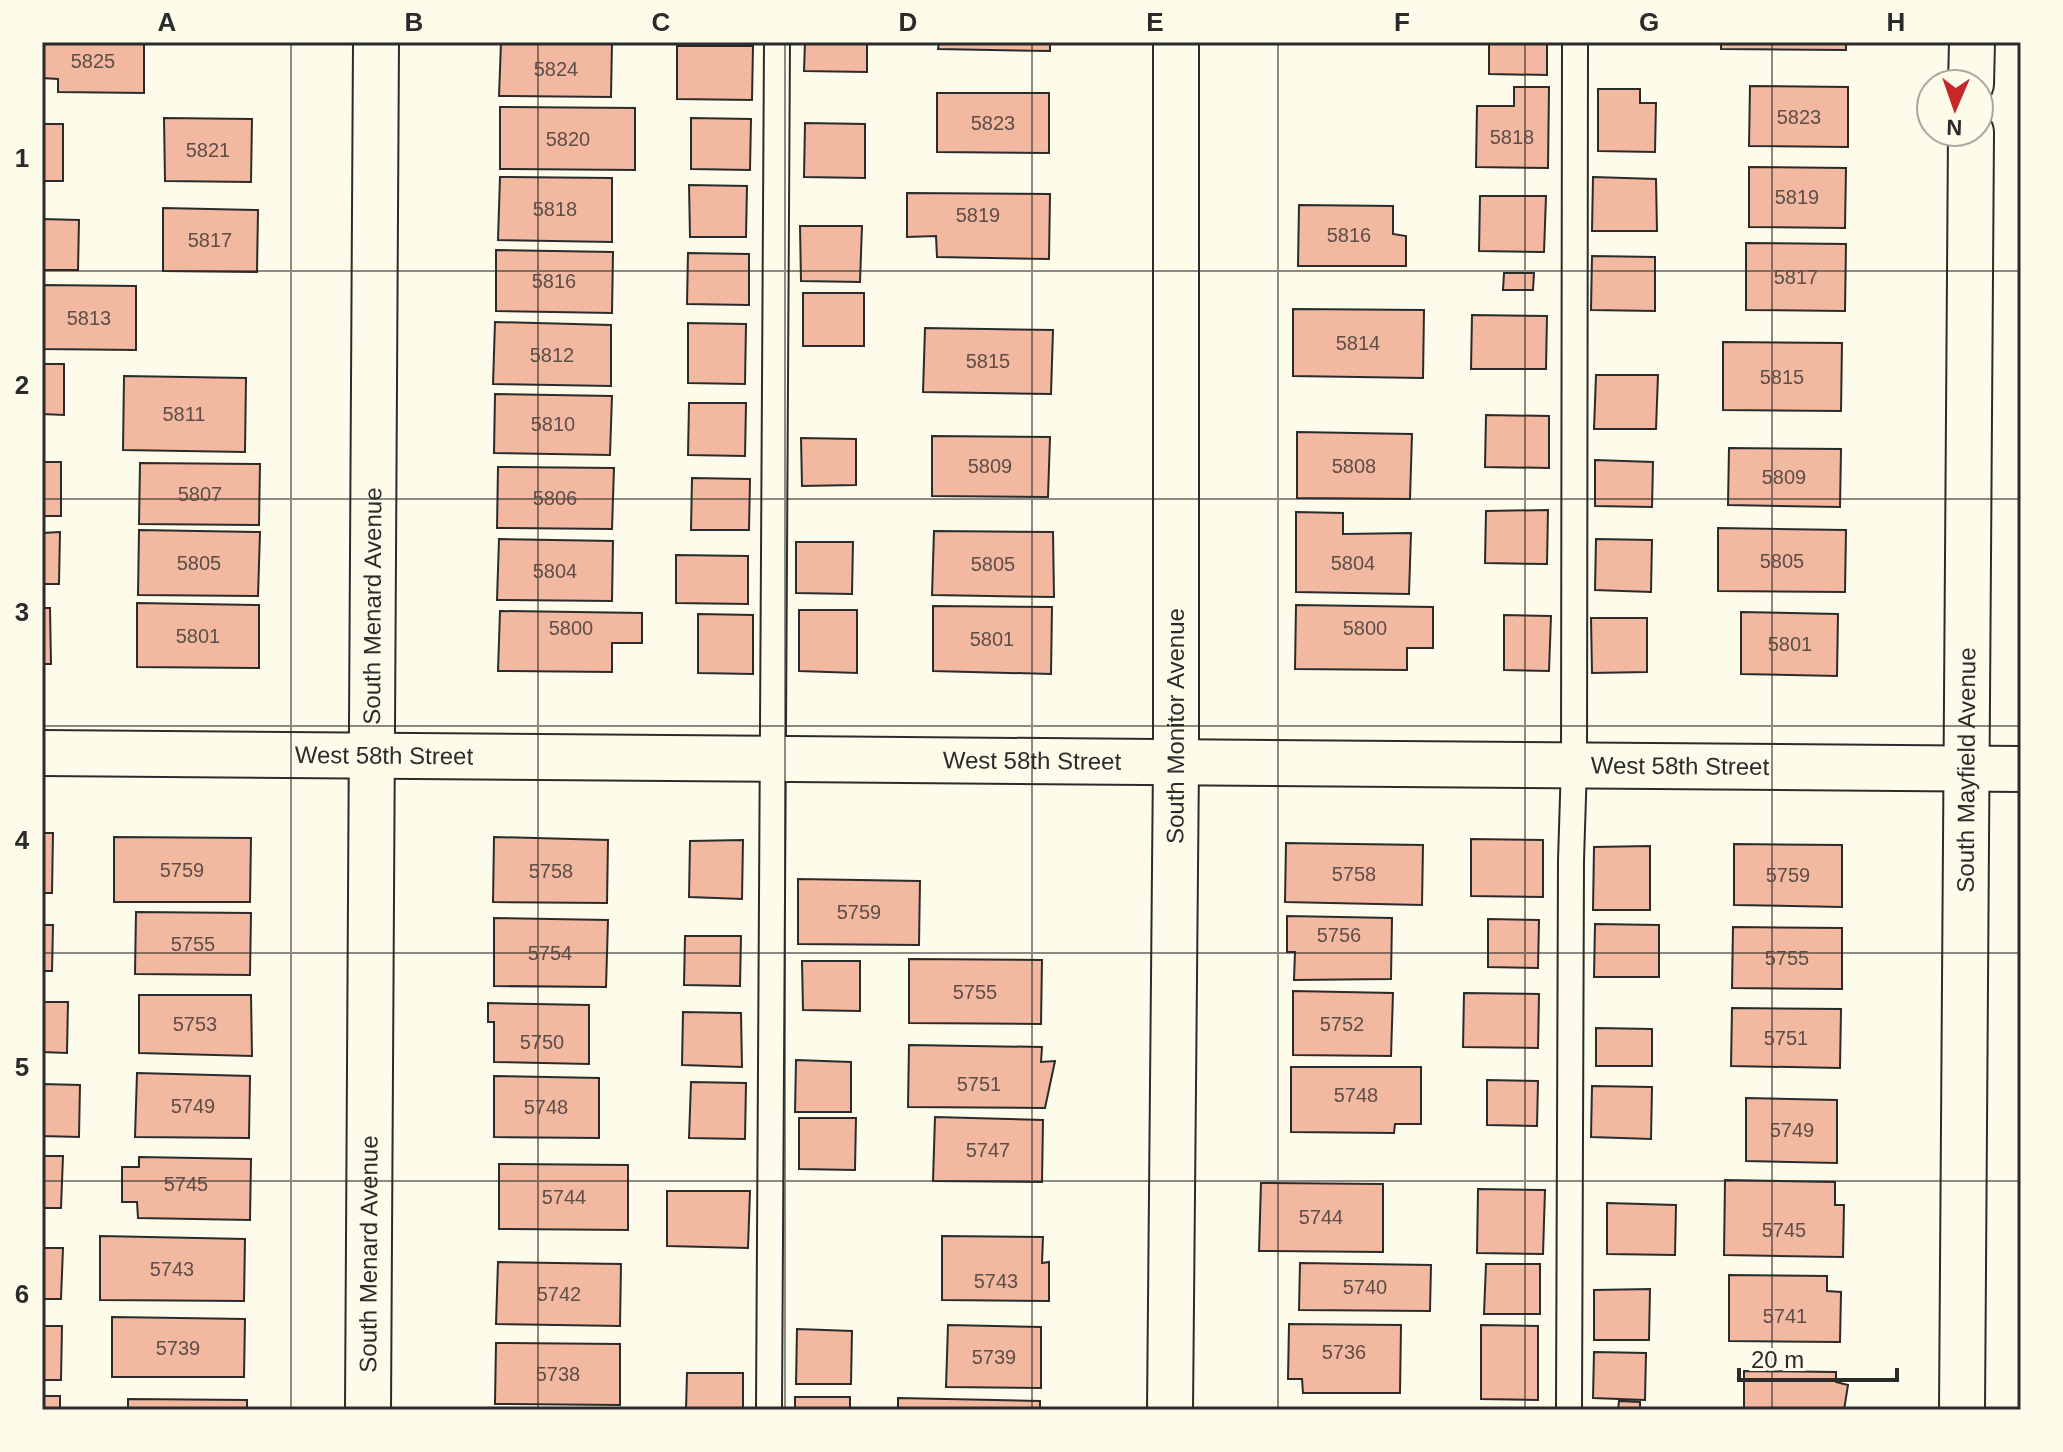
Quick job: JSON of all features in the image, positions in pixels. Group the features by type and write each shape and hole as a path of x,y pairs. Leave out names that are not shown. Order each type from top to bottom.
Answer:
{"street":[{"name":"South Menard Avenue","path":"368,1410 376,42"},
{"name":"South Monitor Avenue","path":"1170,1410 1176,762 1176,42"},
{"path":"1971,68 1972,42"},
{"name":"South Mayfield Avenue","path":"1962,1410 1971,148"},
{"name":"West 58th Street","path":"42,753 2021,769"}],"lane":[{"path":"769,1410 777,42"},
{"path":"1569,1410 1575,42"}],"building":[{"path":"42,42 144,44 144,93 58,92 58,79 42,78"},
{"path":"501,42 612,42 611,97 499,96"},
{"path":"805,42 867,42 867,72 804,71"},
{"path":"939,42 1050,42 1050,51 938,49"},
{"path":"1489,42 1547,42 1547,75 1489,74"},
{"path":"1721,42 1846,42 1846,50 1721,49"},
{"path":"677,46 753,46 752,100 677,99"},
{"path":"1750,86 1848,87 1848,147 1749,146"},
{"path":"1514,87 1549,87 1548,168 1476,167 1477,106 1514,106"},
{"path":"1598,89 1640,89 1640,103 1656,103 1655,152 1598,151"},
{"path":"937,93 1049,93 1049,153 937,152"},
{"path":"500,107 635,108 635,170 500,169"},
{"path":"164,118 252,119 251,182 165,181"},
{"path":"691,118 751,119 750,170 691,169"},
{"path":"805,123 865,124 865,178 804,177"},
{"path":"42,124 63,124 63,181 42,181"},
{"path":"1749,167 1846,168 1845,228 1749,227"},
{"path":"500,177 612,178 612,242 498,240"},
{"path":"1593,177 1656,179 1657,231 1592,231"},
{"path":"689,185 747,186 746,237 690,237"},
{"path":"907,193 1050,194 1049,259 937,257 936,236 907,237"},
{"path":"1480,196 1546,196 1544,252 1479,251"},
{"path":"1299,205 1393,206 1393,234 1406,236 1406,266 1298,266"},
{"path":"163,208 258,210 257,272 163,271"},
{"path":"42,219 79,220 78,270 42,270"},
{"path":"800,226 862,226 860,282 801,281"},
{"path":"1746,243 1846,244 1845,311 1746,310"},
{"path":"496,250 613,252 612,313 496,311"},
{"path":"688,253 749,254 749,305 687,304"},
{"path":"1592,256 1655,257 1655,311 1591,310"},
{"path":"1504,273 1534,273 1533,290 1503,290"},
{"path":"42,285 136,286 136,350 42,349"},
{"path":"803,293 864,293 864,346 803,346"},
{"path":"1293,309 1424,310 1423,378 1293,376"},
{"path":"1472,315 1547,316 1546,369 1471,369"},
{"path":"495,322 611,325 611,386 493,384"},
{"path":"688,323 746,324 745,384 688,383"},
{"path":"925,328 1053,330 1051,394 923,392"},
{"path":"1723,342 1842,343 1841,411 1723,410"},
{"path":"42,364 64,364 64,415 42,414"},
{"path":"1596,375 1658,375 1656,429 1594,429"},
{"path":"124,376 246,378 245,452 123,450"},
{"path":"495,394 612,396 610,455 494,453"},
{"path":"689,403 746,403 745,456 688,455"},
{"path":"1486,415 1549,416 1549,468 1485,467"},
{"path":"1297,432 1412,434 1410,499 1297,498"},
{"path":"932,436 1050,437 1048,497 932,496"},
{"path":"801,438 856,439 856,485 802,486"},
{"path":"1729,448 1841,449 1840,507 1728,505"},
{"path":"1595,460 1653,462 1652,507 1595,506"},
{"path":"42,462 61,462 61,516 42,516"},
{"path":"140,463 260,464 259,525 139,524"},
{"path":"498,467 614,468 612,529 497,528"},
{"path":"692,478 750,479 749,530 691,530"},
{"path":"1548,510 1547,564 1485,563 1486,511"},
{"path":"1296,512 1343,513 1343,534 1411,533 1409,594 1296,592"},
{"path":"1718,528 1846,530 1845,592 1718,591"},
{"path":"139,530 260,532 258,596 138,595"},
{"path":"934,531 1053,532 1054,597 932,595"},
{"path":"60,532 59,584 42,584 42,533"},
{"path":"499,539 613,541 612,601 497,600"},
{"path":"1596,539 1652,540 1651,592 1595,590"},
{"path":"796,542 853,542 852,594 796,593"},
{"path":"676,555 748,556 748,604 676,603"},
{"path":"137,603 259,605 259,668 137,667"},
{"path":"1296,605 1433,607 1433,648 1407,648 1407,670 1295,669"},
{"path":"933,606 1052,607 1051,674 933,671"},
{"path":"42,608 50,608 51,664 42,664"},
{"path":"799,610 857,610 857,673 799,671"},
{"path":"500,611 642,613 642,643 612,643 612,672 498,671"},
{"path":"1741,612 1838,614 1837,676 1741,674"},
{"path":"698,614 753,615 753,674 698,673"},
{"path":"1504,615 1551,616 1549,671 1504,670"},
{"path":"1591,618 1647,618 1647,672 1592,673"},
{"path":"42,833 53,833 52,893 42,893"},
{"path":"114,837 251,838 250,902 114,902"},
{"path":"494,837 608,840 607,903 493,902"},
{"path":"1471,839 1543,840 1543,897 1471,896"},
{"path":"743,840 742,899 689,897 690,841"},
{"path":"1286,843 1423,845 1422,905 1285,902"},
{"path":"1734,844 1842,845 1842,907 1734,905"},
{"path":"1650,846 1650,910 1593,910 1594,847"},
{"path":"798,879 920,881 919,945 798,944"},
{"path":"136,912 251,913 250,975 135,974"},
{"path":"1287,916 1392,918 1391,979 1294,980 1295,952 1287,952"},
{"path":"494,918 608,920 606,987 494,986"},
{"path":"1488,919 1539,920 1538,968 1488,967"},
{"path":"1595,924 1659,925 1659,977 1594,977"},
{"path":"42,925 53,925 52,971 42,971"},
{"path":"1733,927 1842,928 1842,989 1732,988"},
{"path":"685,936 741,936 740,986 684,985"},
{"path":"909,959 1042,960 1041,1024 909,1023"},
{"path":"802,961 860,961 860,1011 803,1010"},
{"path":"1293,991 1393,993 1391,1056 1293,1055"},
{"path":"1464,993 1539,994 1538,1048 1463,1047"},
{"path":"139,995 251,995 252,1056 139,1053"},
{"path":"42,1002 68,1002 67,1053 42,1052"},
{"path":"488,1003 589,1005 589,1064 494,1062 494,1022 488,1022"},
{"path":"1732,1008 1841,1009 1840,1068 1731,1066"},
{"path":"683,1012 741,1013 742,1067 682,1065"},
{"path":"1596,1028 1652,1029 1652,1066 1596,1066"},
{"path":"909,1045 1042,1047 1041,1062 1055,1061 1045,1108 908,1107"},
{"path":"796,1060 851,1062 851,1112 795,1112"},
{"path":"1291,1067 1421,1067 1421,1124 1395,1124 1394,1133 1291,1132"},
{"path":"137,1073 250,1076 249,1138 135,1137"},
{"path":"494,1076 599,1078 599,1138 494,1137"},
{"path":"1487,1080 1538,1081 1537,1126 1487,1125"},
{"path":"691,1082 746,1083 745,1139 689,1138"},
{"path":"42,1084 80,1085 79,1137 42,1136"},
{"path":"1592,1086 1652,1087 1651,1139 1591,1137"},
{"path":"1746,1098 1837,1100 1837,1163 1746,1161"},
{"path":"935,1117 1043,1120 1042,1182 933,1181"},
{"path":"799,1118 856,1118 855,1170 799,1169"},
{"path":"42,1156 63,1156 61,1208 42,1208"},
{"path":"139,1157 251,1159 250,1220 138,1218 137,1202 122,1202 122,1167 139,1167"},
{"path":"499,1164 628,1165 628,1230 499,1229"},
{"path":"1725,1180 1835,1182 1835,1205 1844,1205 1843,1257 1724,1255"},
{"path":"1261,1183 1383,1184 1383,1252 1259,1251"},
{"path":"1478,1189 1545,1190 1543,1254 1477,1253"},
{"path":"667,1191 750,1191 748,1248 667,1246"},
{"path":"1607,1203 1676,1205 1675,1255 1607,1254"},
{"path":"100,1236 245,1239 244,1301 100,1300"},
{"path":"942,1236 1043,1237 1042,1263 1049,1262 1049,1301 942,1300"},
{"path":"42,1248 63,1248 61,1299 42,1299"},
{"path":"498,1262 621,1264 620,1326 496,1324"},
{"path":"1300,1263 1431,1265 1430,1311 1299,1310"},
{"path":"1486,1264 1540,1264 1540,1314 1484,1314"},
{"path":"1729,1275 1827,1276 1827,1291 1841,1292 1840,1342 1729,1341"},
{"path":"1650,1289 1649,1340 1594,1340 1594,1290"},
{"path":"112,1317 245,1319 244,1377 112,1377"},
{"path":"1289,1324 1401,1325 1400,1393 1303,1393 1302,1379 1288,1379"},
{"path":"948,1325 1041,1327 1041,1388 946,1387"},
{"path":"1481,1325 1538,1326 1538,1400 1481,1399"},
{"path":"42,1326 62,1326 61,1380 42,1380"},
{"path":"797,1329 852,1331 851,1384 796,1384"},
{"path":"496,1343 620,1344 620,1405 495,1404"},
{"path":"1594,1352 1646,1353 1645,1400 1593,1398"},
{"path":"1744,1371 1836,1372 1836,1382 1848,1385 1844,1410 1744,1410"},
{"path":"687,1373 743,1373 743,1410 686,1410"},
{"path":"42,1396 60,1396 60,1410 42,1410"},
{"path":"795,1397 850,1397 850,1410 795,1410"},
{"path":"898,1398 1040,1401 1040,1410 898,1410"},
{"path":"128,1399 247,1400 247,1410 128,1410"},
{"path":"1619,1401 1640,1402 1640,1410 1618,1410"}]}
